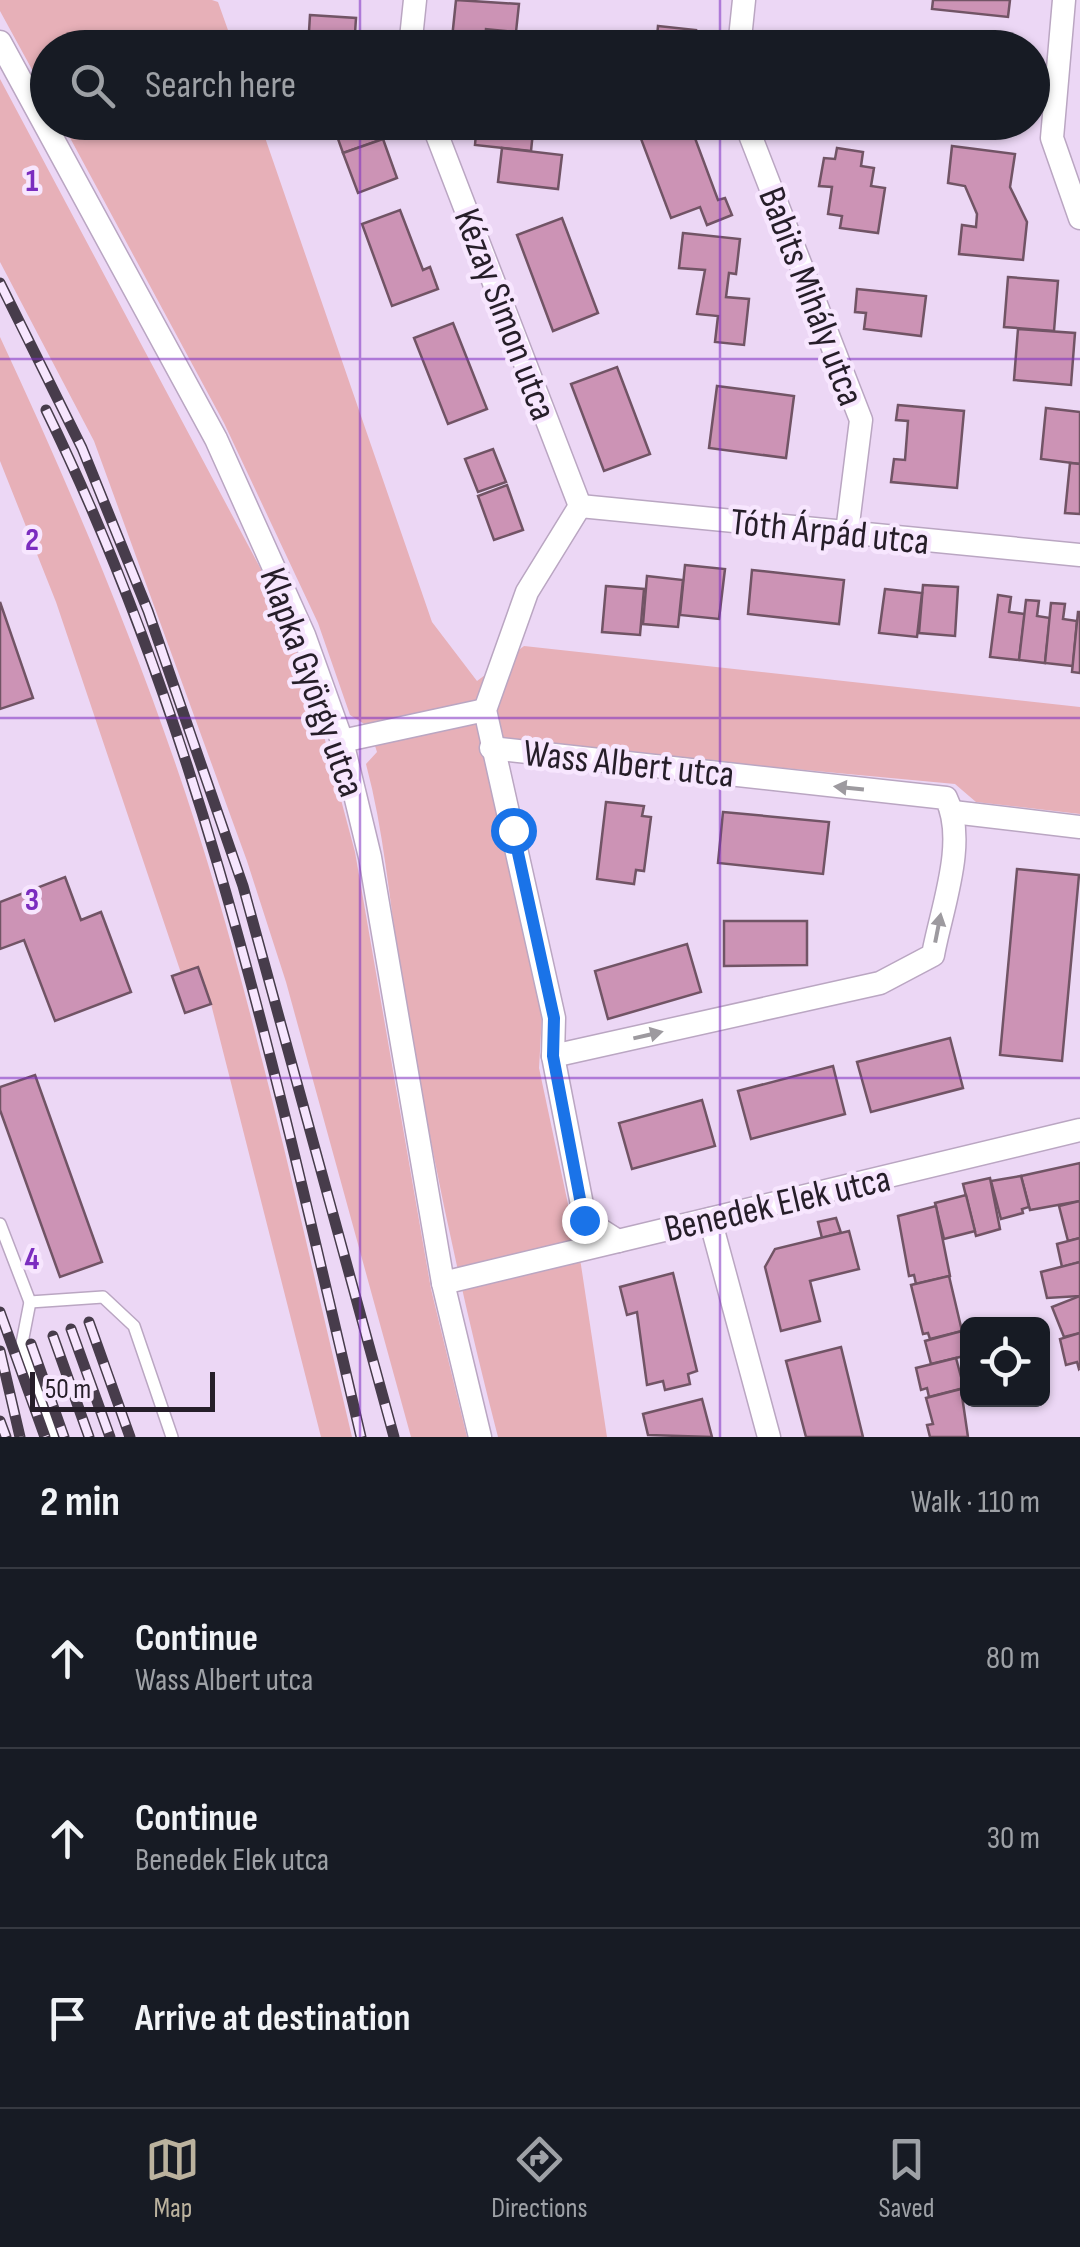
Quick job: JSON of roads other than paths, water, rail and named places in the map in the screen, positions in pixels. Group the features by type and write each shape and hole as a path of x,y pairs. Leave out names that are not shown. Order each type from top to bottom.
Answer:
{"street":[{"path":"412,30 416,0"},
{"path":"741,30 744,0"},
{"path":"1064,0 1052,138 1080,218"},
{"name":"Klapka György utca","path":"0,42 30,97"},
{"name":"Klapka György utca","path":"53,140 216,439 304,635 342,741 370,857 443,1283 480,1437"},
{"name":"Kézay Simon utca","path":"439,140 580,506"},
{"name":"Babits Mihály utca","path":"751,140 860,420 847,532"},
{"path":"492,748 484,710 527,592 580,506"},
{"name":"Tóth Árpád utca","path":"580,506 1080,556"},
{"path":"342,741 484,710"},
{"name":"Wass Albert utca","path":"562,1114 553,1056 554,1018 492,748 946,798 953,812 1080,826"},
{"path":"553,1056 880,983 933,956 953,849 953,812"},
{"name":"Benedek Elek utca","path":"562,1114 584,1220 618,1240 1080,1130"},
{"path":"710,1218 769,1437"},
{"path":"443,1283 618,1240"}],"lane":[{"path":"0,1224 30,1302 22,1343 54,1437"},
{"path":"30,1302 103,1297 134,1326 172,1437"}],"railway":[{"path":"0,283 82,448 148,611 243,886 394,1437"},
{"path":"46,410 102,533 193,785 267,1044 361,1437"},
{"path":"0,1312 45,1437"},
{"path":"89,1322 130,1437"},
{"path":"71,1329 110,1437"},
{"path":"53,1336 89,1437"},
{"path":"31,1344 64,1437"},
{"path":"0,1351 20,1437"},
{"path":"0,1421 6,1437"}]}
